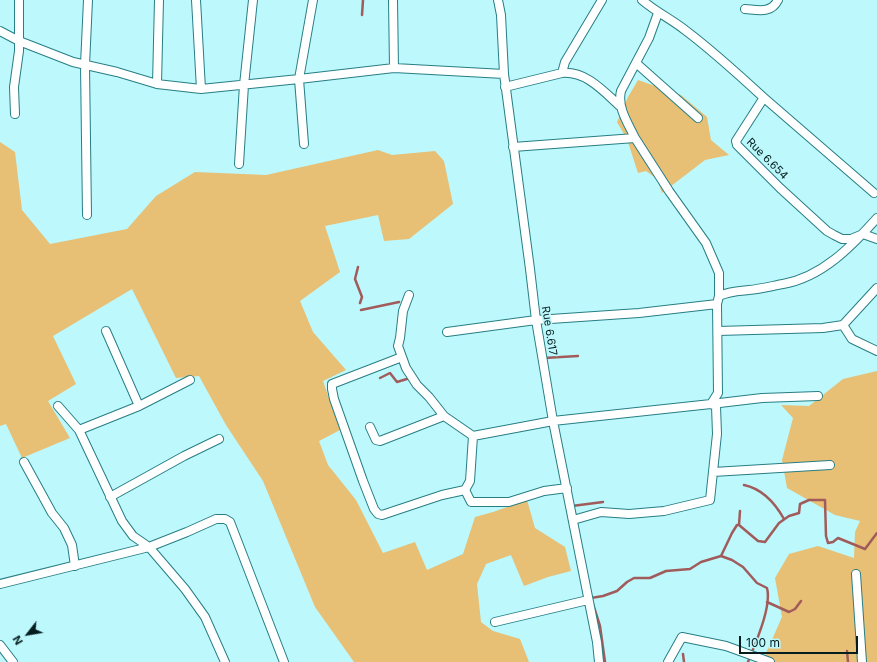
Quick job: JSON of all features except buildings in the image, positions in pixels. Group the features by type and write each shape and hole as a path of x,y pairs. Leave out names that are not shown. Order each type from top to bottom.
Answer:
{"street":[{"path":"15,114 14,87 19,51 19,0"},
{"path":"87,215 85,65 88,0"},
{"path":"157,84 159,0"},
{"path":"196,0 201,88"},
{"path":"239,164 244,85 253,0"},
{"path":"304,144 299,79 313,0"},
{"path":"393,0 394,68"},
{"name":"Rue 6.617","path":"498,0 501,14 504,74 536,320 553,421 597,642 599,662"},
{"path":"562,73 565,62 602,0"},
{"path":"642,0 658,13 684,29 727,63 763,97 874,193"},
{"path":"745,9 771,9 776,5 778,0"},
{"path":"658,13 649,38 621,91 620,101 621,107 635,138 669,191 706,243 719,273 718,393 711,404"},
{"path":"0,31 19,41 73,62 117,72 157,84 201,88 244,85 394,68 504,74"},
{"path":"636,63 698,118"},
{"path":"506,87 562,73 579,74 587,78 621,107"},
{"name":"Rue 6.654","path":"763,97 736,141 737,145 780,188 827,231 842,238 851,239 863,234"},
{"path":"513,147 635,138"},
{"path":"447,332 536,320 639,313 718,300 729,292 784,284 811,274 832,261 863,234 877,218"},
{"path":"863,234 877,239"},
{"path":"718,331 822,328 843,325 877,288"},
{"path":"409,295 403,311 398,346 406,368 416,386 429,397 444,416 473,436 553,421 762,398 818,396"},
{"path":"843,325 852,339 877,351"},
{"path":"106,331 139,406"},
{"path":"402,357 332,384 334,399 363,481 374,509 378,514 382,515 442,495 465,490 470,481 473,436"},
{"path":"79,430 139,406 190,380"},
{"path":"573,520 601,512 629,514 664,511 710,500 717,434 716,406 711,404"},
{"path":"58,406 79,430 122,521 133,536 149,547 185,589 205,617 225,662"},
{"path":"370,427 376,440 380,442 444,416"},
{"path":"110,497 184,456 219,439"},
{"path":"24,462 52,513 64,528 72,545 75,566"},
{"path":"714,472 830,465"},
{"path":"465,490 471,502 509,502 544,491 567,488"},
{"path":"0,584 149,547 216,519 225,519 230,522 284,662"},
{"path":"856,574 862,662"},
{"path":"495,622 588,600"},
{"path":"668,662 682,637 726,646 770,662"},
{"path":"0,645 13,662"}],"shaded area":[{"path":"638,80 681,95 707,117 711,140 729,155 705,160 662,193 657,179 646,171 638,173 627,139 617,122 628,97"},
{"path":"0,142 15,152 22,210 50,244 127,229 156,196 195,172 266,175 378,150 392,155 435,151 444,161 453,204 409,239 384,241 378,215 325,226 340,272 300,301 313,332 346,370 323,381 340,430 319,441 328,465 356,500 383,553 415,542 427,570 463,554 475,517 527,500 535,528 565,547 571,571 548,577 524,586 511,555 486,564 477,584 481,622 493,631 520,639 529,662 354,662 315,607 263,481 226,425 199,376 176,378 132,289 53,336 76,384 48,401 70,438 22,458 6,424 0,426"},
{"path":"877,371 877,662 762,662 782,617 775,578 789,554 818,546 854,558 855,532 860,521 835,515 787,488 782,460 793,418 781,405 809,406 843,379"}],"waterway":[{"path":"362,15 363,0"},
{"path":"358,267 355,279 362,297 360,303"},
{"path":"361,310 399,302"},
{"path":"544,358 578,356"},
{"path":"380,378 390,373 397,382 410,378"},
{"path":"744,485 763,493 777,508 784,519"},
{"path":"739,525 758,541 765,542 779,523 789,516 799,513 800,504 809,500 825,500 826,536 828,543 833,542 838,538 865,549 877,533"},
{"path":"572,506 603,502"},
{"path":"739,525 740,511"},
{"path":"721,556 732,533 737,525 739,525"},
{"path":"605,662 600,626 591,598 617,591 634,578 650,578 666,571 690,569 701,562 721,556 732,560 743,567 757,583 767,588 768,596 765,615 748,662"},
{"path":"767,602 789,612 795,609 801,601"},
{"path":"847,651 848,662"},
{"path":"683,654 684,662"}]}
